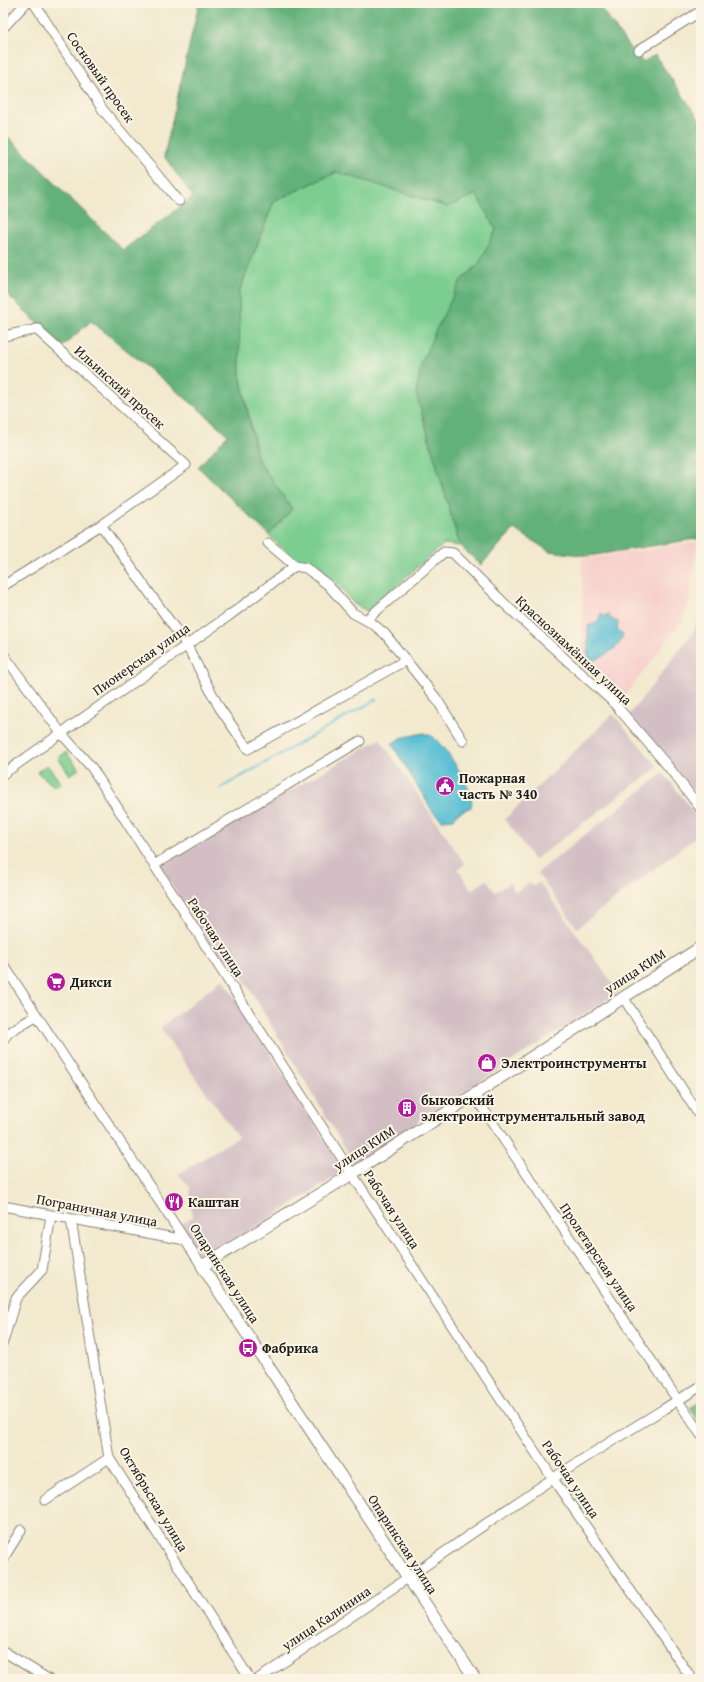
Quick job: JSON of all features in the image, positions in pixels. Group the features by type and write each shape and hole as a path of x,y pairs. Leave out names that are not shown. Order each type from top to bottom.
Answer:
{"main road":[{"name":"улица КИМ","path":"202,1266 352,1174 701,947"},
{"name":"Опаринская улица","path":"202,1266 475,1679"}],"street":[{"path":"3,28 26,3"},
{"name":"Сосновый просек","path":"34,3 103,110 179,201"},
{"path":"639,50 701,11"},
{"name":"Ильинский просек","path":"3,336 37,329 186,465 101,525"},
{"path":"3,586 101,525 186,644 219,707 248,750 406,660"},
{"path":"268,543 295,566 306,568 328,585 353,613 366,620 385,634 436,698 463,741"},
{"name":"Краснознамённая улица","path":"366,620 444,552 453,553 509,608 613,702 667,765 701,809"},
{"name":"Пионерская улица","path":"3,774 295,566"},
{"name":"Рабочая улица","path":"3,654 61,733 92,768 352,1174 553,1479 692,1679"},
{"path":"154,865 360,741"},
{"name":"Опаринская улица","path":"3,964 202,1266"},
{"path":"623,997 701,1118"},
{"path":"3,1040 9,1032 36,1016"},
{"name":"Пролетарская улица","path":"474,1095 701,1435"},
{"name":"Пограничная улица","path":"3,1206 71,1220 185,1240"},
{"path":"3,1342 16,1298 42,1270 51,1216"},
{"name":"Октябрьская улица","path":"71,1220 109,1458 250,1679"},
{"name":"улица Калинина","path":"258,1679 553,1479 701,1386"},
{"path":"45,1500 109,1458"},
{"path":"3,1559 21,1530"},
{"path":"3,1651 48,1679"}],"shaded area":[{"path":"698,542 689,603 681,622 624,697 583,664 582,559"},
{"path":"701,611 701,799 629,715 693,633"},
{"path":"613,714 658,767 534,860 505,819"},
{"path":"380,739 465,864 458,869 471,890 487,880 495,892 510,883 515,892 530,882 533,886 539,882 619,992 354,1163 230,956 221,962 160,866"},
{"path":"663,773 701,821 701,833 577,928 537,873"},
{"path":"223,979 344,1171 203,1261 180,1225 192,1217 190,1188 179,1174 238,1137 160,1028"}],"green space":[{"path":"199,3 597,3 632,51 643,62 655,55 701,122 701,538 588,556 549,551 514,529 481,565 460,546 416,393 421,364 434,334 461,280 478,265 496,230 476,194 448,207 337,172 274,201 239,292 240,375 257,459 292,509 269,535 198,467 228,435 91,321 63,346 43,329 3,290 3,132 123,250 193,197 164,156"},
{"path":"337,172 448,207 476,194 496,230 478,265 461,280 416,393 460,546 444,544 367,611 354,604 334,580 311,563 295,561 269,535 292,509 259,461 240,375 239,292 274,201"},
{"path":"66,752 79,769 70,775 58,758"},
{"path":"47,765 61,783 55,787 37,772"},
{"path":"701,1401 701,1425 690,1408"}],"water":[{"path":"601,613 604,616 609,614 609,618 618,622 617,629 623,635 616,647 595,660 588,658 588,626 598,622"},
{"path":"424,733 433,737 452,759 469,791 472,800 471,807 456,814 454,819 442,820 433,812 392,744 400,738"}],"waterway":[{"path":"221,788 377,699"}],"place":[{"name":"Пожарная часть № 340","path":"445,786"},
{"name":"Дикси","path":"56,982"},
{"name":"Электроинструменты","path":"487,1063"},
{"name":"быковский электроинструментальный завод","path":"407,1108"},
{"name":"Каштан","path":"174,1202"},
{"name":"Фабрика","path":"248,1348"}]}
